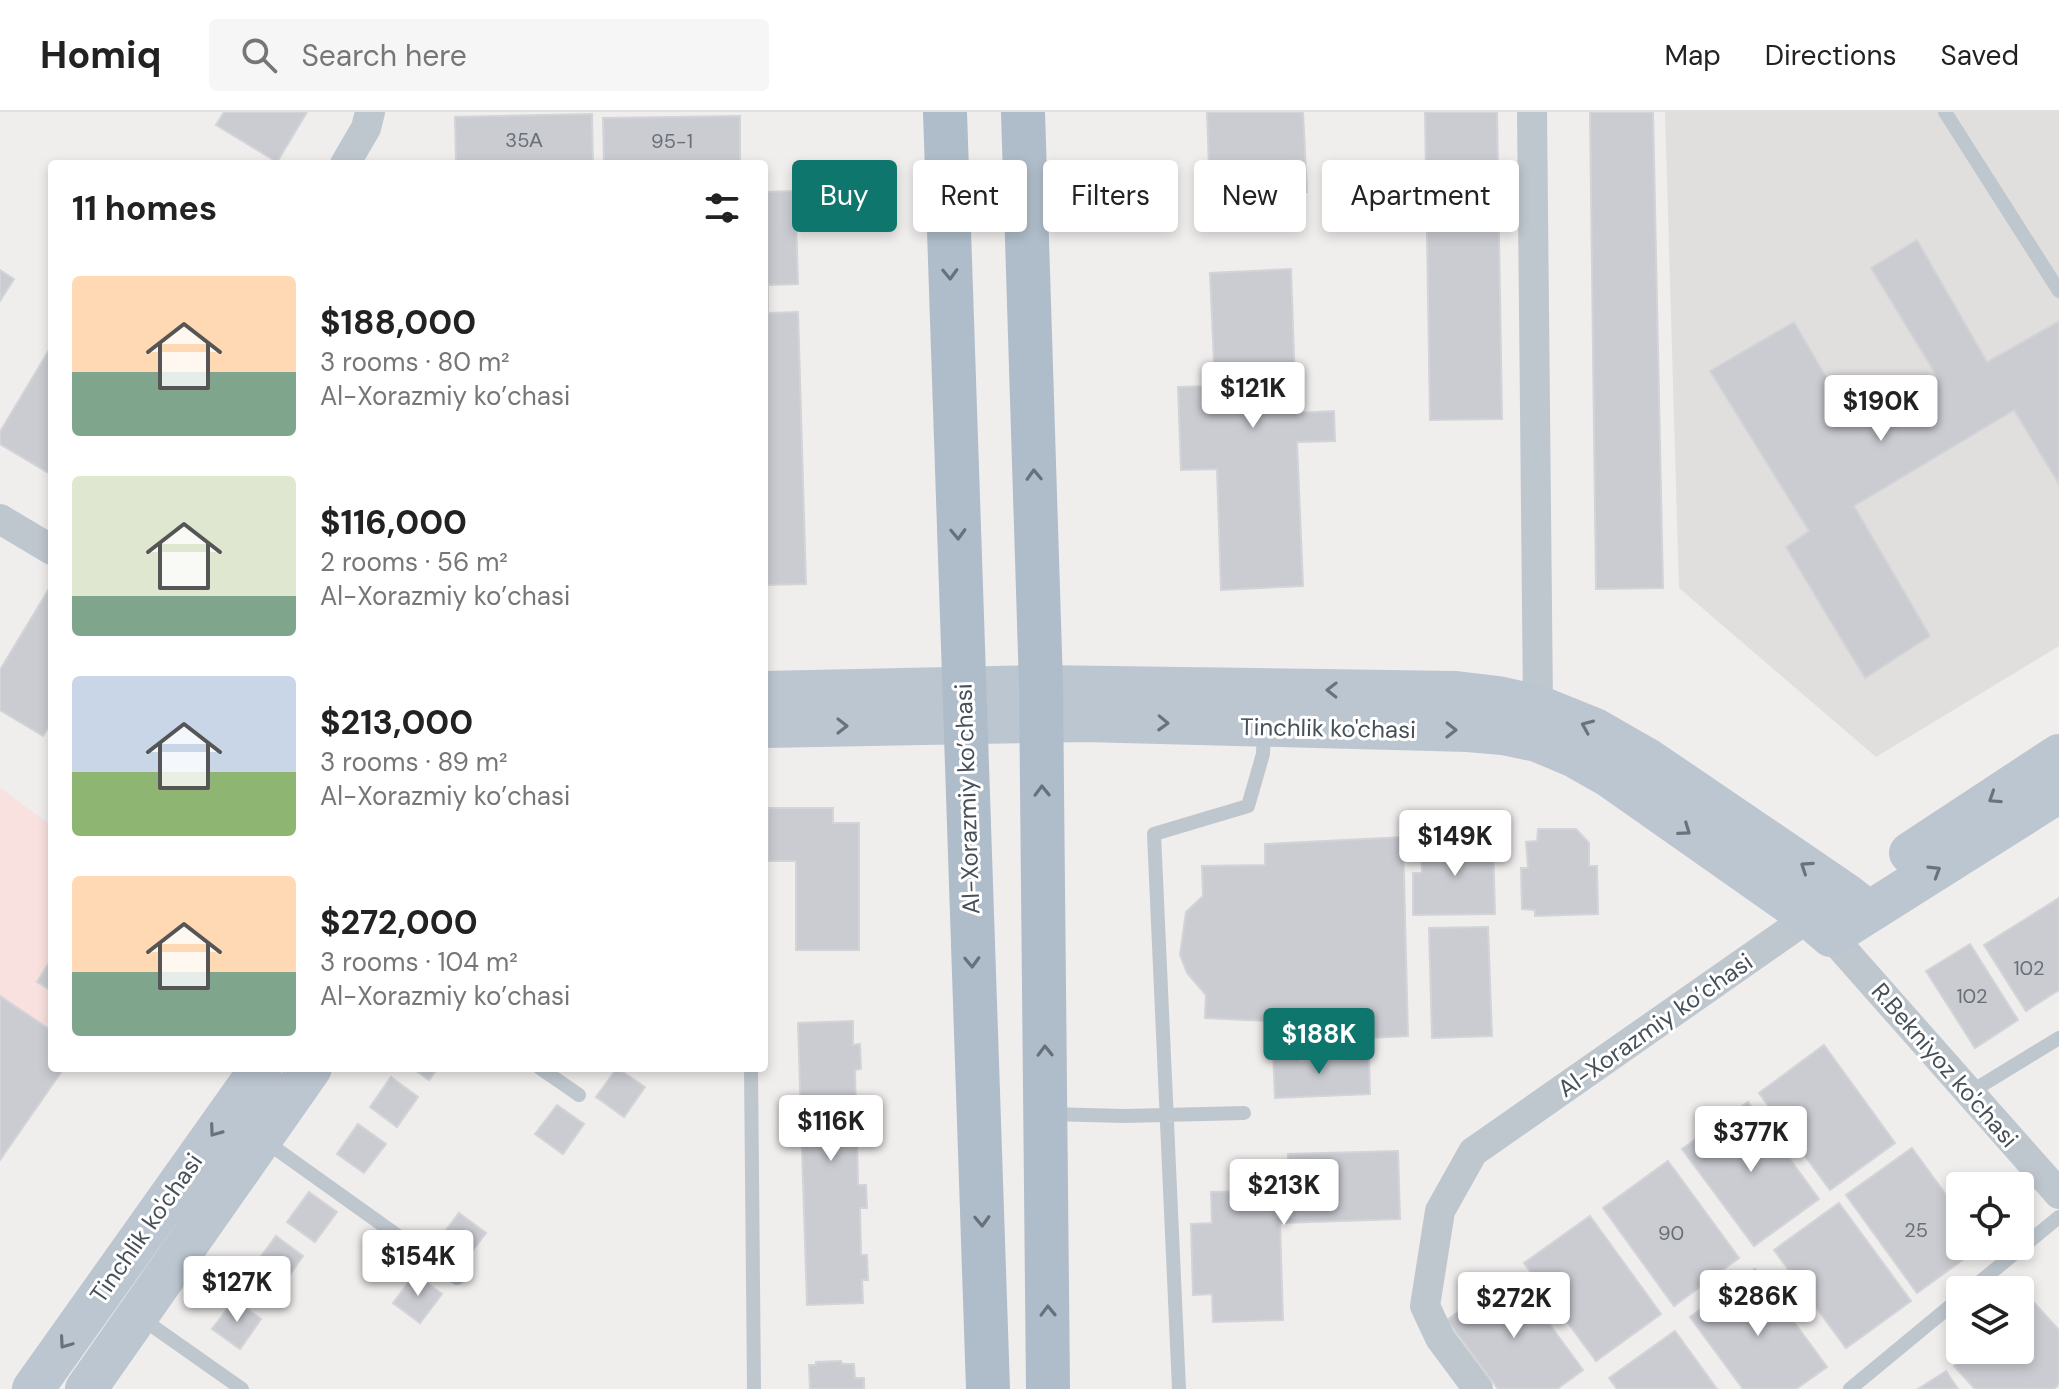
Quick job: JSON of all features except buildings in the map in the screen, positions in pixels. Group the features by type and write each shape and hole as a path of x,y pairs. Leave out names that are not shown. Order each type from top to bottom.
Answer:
{"main road":[{"name":"Al-Xorazmiy ko’chasi","path":"945,112 988,1389"},
{"path":"1023,112 1041,704 1048,1389"},
{"name":"Tinchlik ko'chasi","path":"768,692 963,705 1456,692 1498,697 1538,706 1595,729 1649,760 1858,903"},
{"name":"Tinchlik ko'chasi","path":"1041,704 1086,721 1468,731 1537,741 1573,756 1610,777 1820,927"},
{"name":"Tinchlik ko'chasi","path":"768,727 963,705"},
{"name":"Al-Xorazmiy ko’chasi","path":"1858,903 2059,755"},
{"name":"Al-Xorazmiy ko’chasi","path":"1820,927 2059,792"},
{"name":"Tinchlik ko'chasi","path":"33,1389 258,1072"},
{"name":"Tinchlik ko'chasi","path":"86,1389 308,1072"}],"street":[{"path":"347,160 366,128 370,112"},
{"path":"1532,112 1538,706"},
{"path":"0,519 48,548"},
{"name":"R.Bekniyoz ko'chasi","path":"1820,927 2059,1194"},
{"name":"Al-Xorazmiy ko’chasi","path":"1478,1389 1440,1338 1425,1306 1440,1211 1473,1152 1820,927"}],"lane":[{"path":"1945,112 2059,291"},
{"path":"1179,1389 1154,834 1248,806 1263,754 1264,727"},
{"path":"1969,1093 2059,1038"},
{"path":"546,1072 579,1095"},
{"path":"751,1072 754,1389"},
{"path":"1046,1113 1244,1113"},
{"path":"262,1138 457,1278"},
{"path":"1987,1276 2059,1217"},
{"path":"1850,1389 1946,1310"},
{"path":"137,1316 242,1389"}],"shaded area":[{"path":"1665,112 2059,112 2059,646 1876,757 1679,588"},
{"path":"0,788 48,823 49,1072 0,1146"}]}
